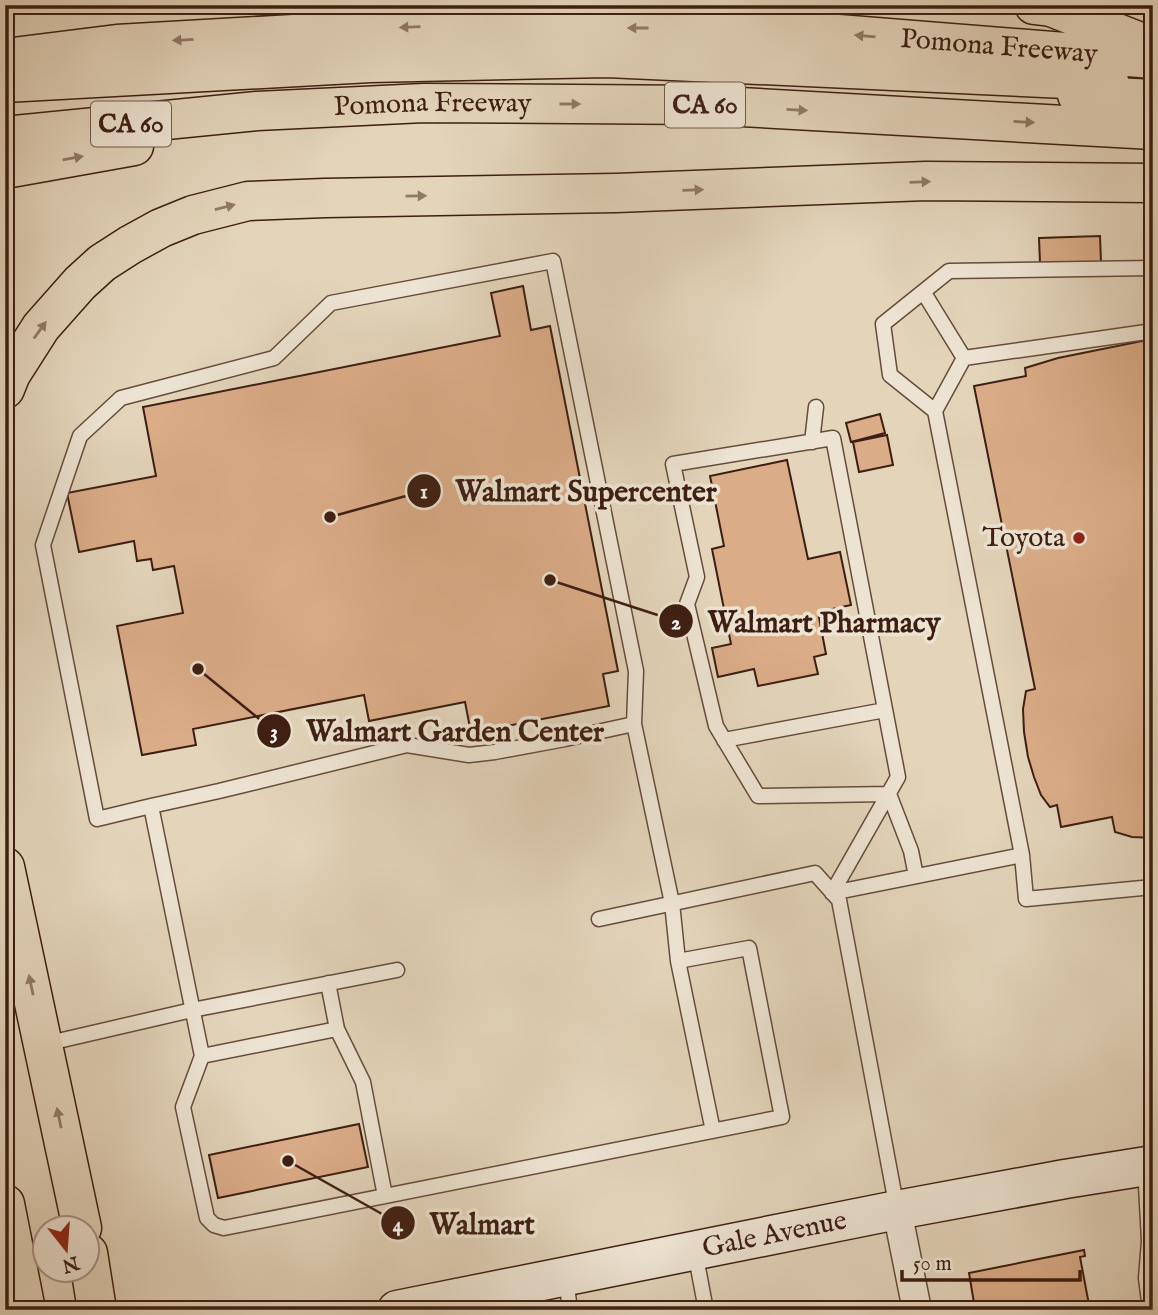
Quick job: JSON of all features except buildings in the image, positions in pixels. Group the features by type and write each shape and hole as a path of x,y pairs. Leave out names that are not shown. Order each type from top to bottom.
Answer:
{"main road":[{"path":"1034,5 1051,7 1153,47"},
{"name":"Pomona Freeway","path":"5,58 117,44 442,27 762,28 1153,60"},
{"path":"5,83 370,63 607,58 1153,83"},
{"path":"5,98 343,78 598,76 1153,99"},
{"name":"Pomona Freeway","path":"5,136 257,111 425,103 705,105 1153,130"},
{"path":"5,169 180,138 257,111"},
{"path":"5,389 41,327 80,283 102,263 161,228 193,215 248,201 616,193 926,181 1153,183"},
{"path":"5,867 79,1214"},
{"name":"Gale Avenue","path":"397,1310 515,1292 568,1293 695,1250 1052,1181 1149,1166"},
{"path":"5,1204 26,1310"},
{"path":"93,1284 97,1310"}],"street":[{"path":"897,1210 917,1310"}],"lane":[{"path":"634,723 565,739 469,755 407,745 97,819 43,545 80,436 121,398 274,358 331,303 553,261 636,671 634,723 672,903 678,961 713,1131"},
{"path":"935,411 890,375 883,324 949,271 1153,268"},
{"path":"924,293 964,358"},
{"path":"964,358 1153,331"},
{"path":"964,358 935,411 1022,855 1026,899 1153,887"},
{"path":"811,442 816,407"},
{"path":"832,893 889,794 898,777 833,438 673,464 697,577 687,604 716,726 758,796 889,794"},
{"path":"724,740 885,710"},
{"path":"889,794 911,851 916,876"},
{"path":"151,806 202,1056 183,1107 207,1218 214,1225 224,1228 782,1117 749,948 678,961"},
{"path":"832,893 1022,855"},
{"path":"599,919 815,873 839,900 897,1210"},
{"path":"44,1045 192,1010 397,970"},
{"path":"328,983 337,1029 363,1082 385,1196"},
{"path":"202,1056 337,1029"},
{"path":"1149,1166 1146,1278 1150,1310"},
{"path":"695,1250 706,1310"}],"place":[{"name":"Walmart Supercenter","path":"330,517"},
{"name":"Toyota","path":"1079,538"},
{"name":"Walmart Pharmacy","path":"550,580"},
{"name":"Walmart Garden Center","path":"198,669"},
{"name":"Walmart","path":"288,1161"}]}
